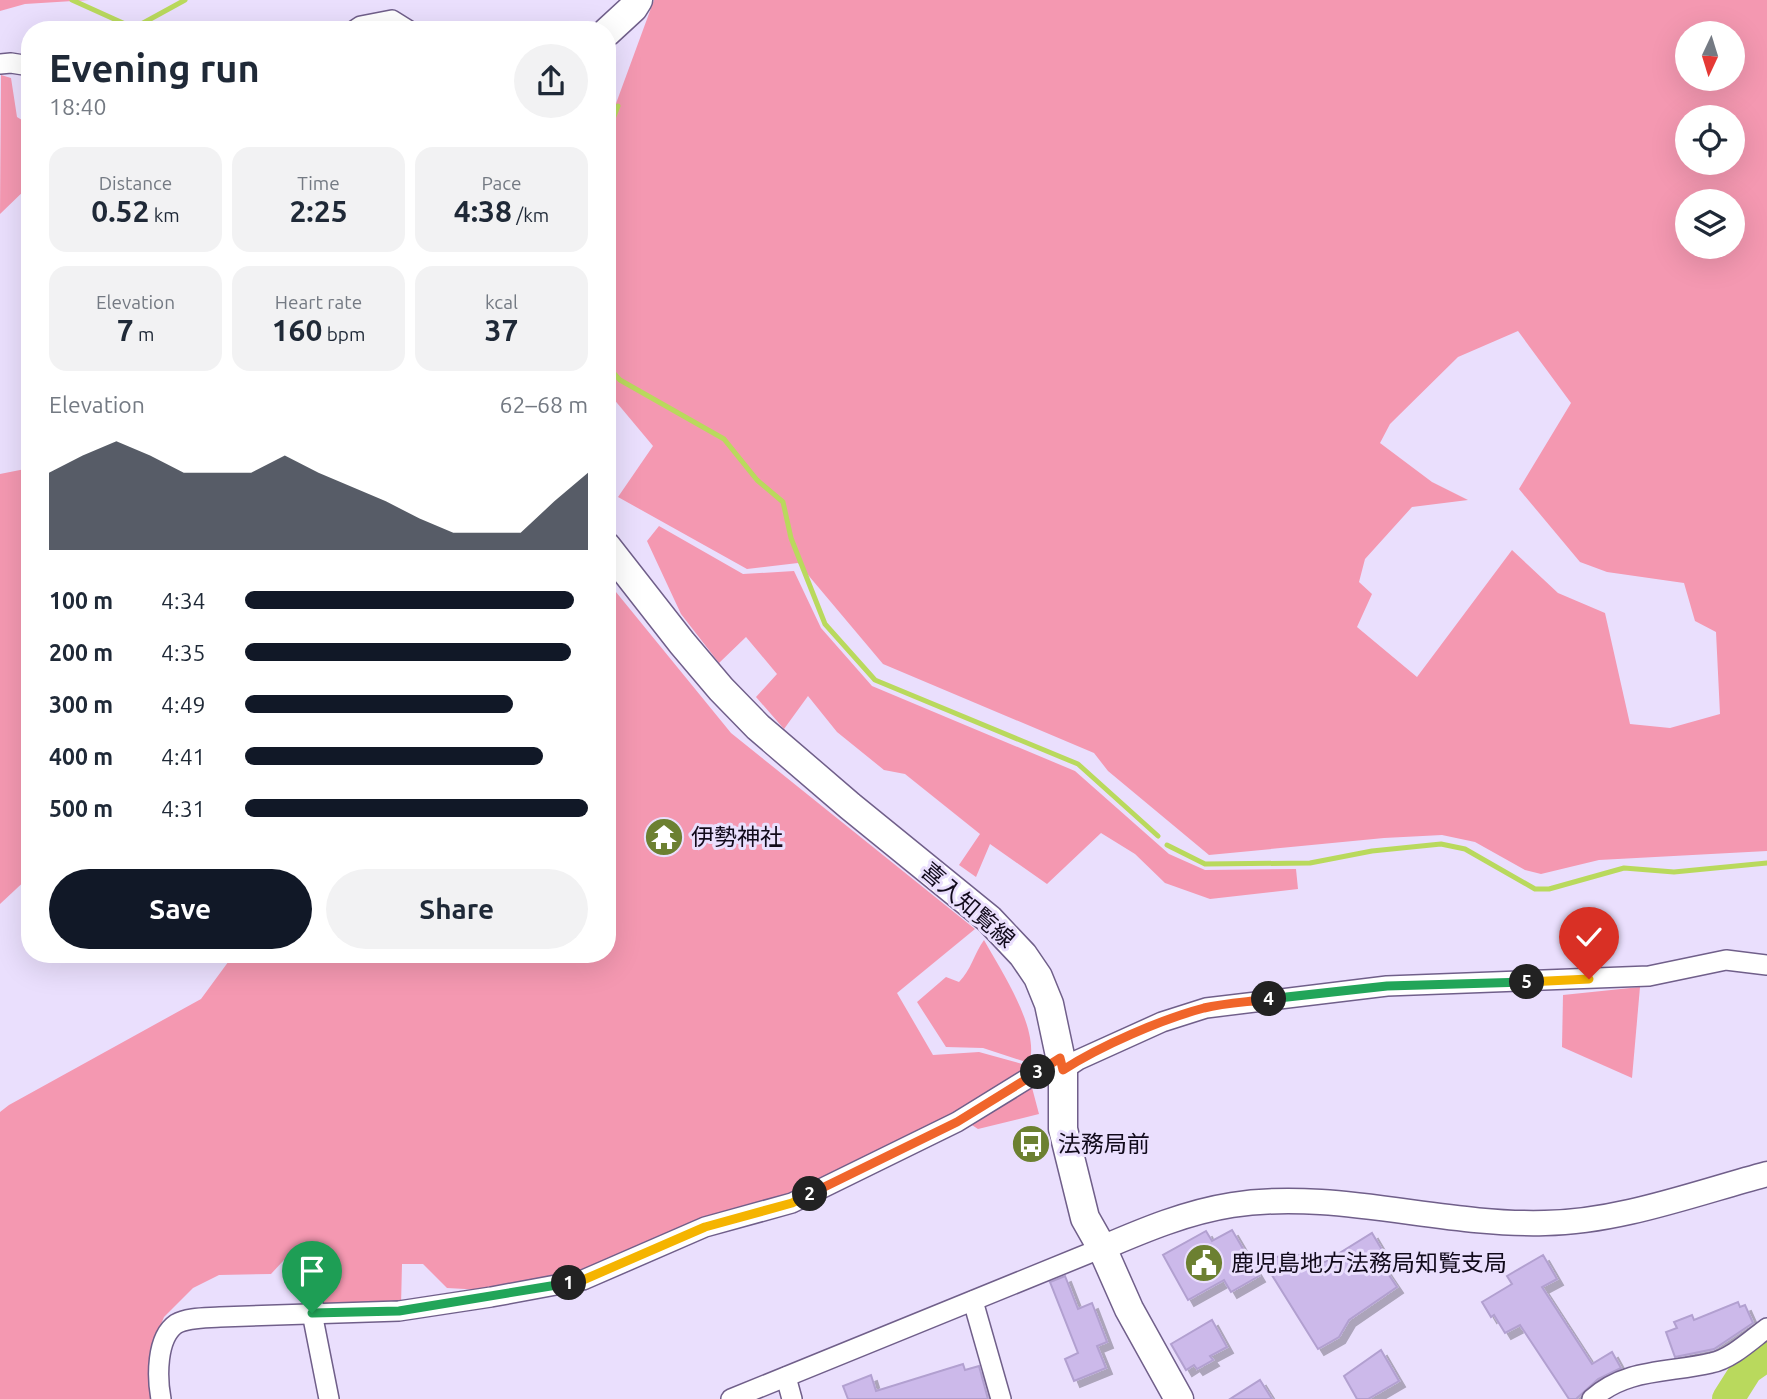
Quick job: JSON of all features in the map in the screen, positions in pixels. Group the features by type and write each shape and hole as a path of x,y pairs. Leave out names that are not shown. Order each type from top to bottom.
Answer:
{"main road":[{"path":"616,24 638,0"},
{"name":"喜入知覧線","path":"616,558 705,671 758,727 989,919 1023,954 1038,977 1049,1004 1062,1064 1063,1129 1085,1218 1102,1248 1129,1309 1179,1399"}],"street":[{"path":"0,64 21,65"},
{"path":"161,1399 162,1348 167,1333 177,1323 195,1318 399,1311 583,1280 705,1227 792,1203 957,1122 1062,1064 1078,1060 1162,1022 1206,1007 1387,986 1649,976 1726,960 1767,965"},
{"path":"731,1399 1149,1227 1233,1205 1295,1202 1357,1206 1484,1221 1545,1223 1602,1218 1767,1174"},
{"path":"318,1262 322,1276 314,1291 312,1313 328,1399"},
{"path":"973,1301 1001,1399"},
{"path":"1592,1399 1604,1388 1631,1376 1714,1363 1767,1328"},
{"path":"786,1377 792,1399"}],"shaded area":[{"path":"0,0 89,0 25,4 0,11"},
{"path":"654,0 1767,0 1767,851 1599,860 1541,874 1525,870 1475,842 1442,835 1209,855 1108,771 1094,753 883,664 798,563 747,569 618,497 653,446 616,402 616,103","holes":["1518,331 1571,403 1519,489 1580,562 1607,572 1684,583 1695,621 1716,632 1720,714 1670,728 1630,724 1605,613 1558,593 1512,550 1417,677 1357,627 1372,594 1359,582 1365,559 1412,507 1468,500 1432,482 1380,443 1390,424 1458,357"]},
{"path":"1,75 11,78 17,117 21,119 21,194 0,214"},
{"path":"21,470 21,884 0,904 0,474"},
{"path":"659,526 743,574 794,571 821,628 872,686 1075,771 1169,854 1205,870 1296,869 1298,889 1210,899 1165,883 1135,854 1101,833 1047,884 990,844 976,877 959,865 980,834 905,774 884,770 837,732 808,696 784,729 756,697 777,674 746,637 719,663 681,614 647,541"},
{"path":"616,592 731,733 975,929 897,993 933,1055 979,1052 1026,1065 1039,1114 978,1129 958,1116 790,1195 574,1276 483,1290 447,1288 423,1264 402,1264 401,1306 319,1307 299,1290 309,1266 297,1246 271,1274 219,1275 193,1288 164,1317 151,1348 152,1399 0,1399 0,1112 201,999 227,963 616,963"},
{"path":"984,940 1024,1017 1031,1049 1029,1063 983,1048 946,1047 917,1002 946,977 959,982"},
{"path":"1640,987 1632,1078 1562,1047 1563,995"}],"building":[{"path":"1232,1230 1259,1276 1231,1292 1224,1280 1188,1300 1163,1255 1206,1231 1212,1241"},
{"path":"1372,1233 1391,1265 1385,1269 1397,1287 1349,1320 1339,1337 1318,1349 1265,1264 1286,1252 1325,1262"},
{"path":"1543,1255 1557,1279 1542,1287 1592,1364 1612,1352 1621,1368 1598,1379 1576,1399 1569,1399 1520,1325 1505,1333 1482,1302 1512,1284 1507,1276"},
{"path":"1065,1276 1078,1309 1092,1303 1107,1342 1097,1346 1106,1368 1074,1381 1065,1359 1078,1353 1050,1282"},
{"path":"1738,1302 1740,1307 1745,1305 1753,1323 1714,1349 1675,1357 1666,1332 1677,1328 1674,1322 1692,1315 1694,1320"},
{"path":"1212,1320 1227,1347 1210,1356 1213,1360 1197,1369 1194,1365 1186,1370 1171,1344"},
{"path":"1381,1350 1399,1381 1368,1399 1357,1399 1344,1376"},
{"path":"963,1364 965,1370 979,1366 988,1399 848,1399 843,1386 871,1375 876,1391"},
{"path":"1260,1380 1272,1399 1230,1399"}],"waterway":[{"path":"72,0 118,21"},
{"path":"147,21 185,0"},
{"path":"616,111 618,106"},
{"path":"616,376 724,439 757,480 783,502 791,538 825,624 875,680 1078,764 1158,836"},
{"path":"1167,845 1205,864 1310,863 1372,851 1441,844 1465,849 1535,889 1549,889 1624,868 1674,872 1767,863"},
{"path":"1728,1399 1747,1369 1767,1355"}],"place":[{"name":"伊勢神社","path":"664,837"},
{"name":"法務局前","path":"1031,1144"},
{"name":"鹿児島地方法務局知覧支局","path":"1204,1263"}],"route":[{"path":"312,1313 399,1311 583,1280 705,1227 792,1203 957,1122 1060,1058 1063,1070 1078,1060 1162,1022 1206,1007 1387,986 1589,979"}]}
